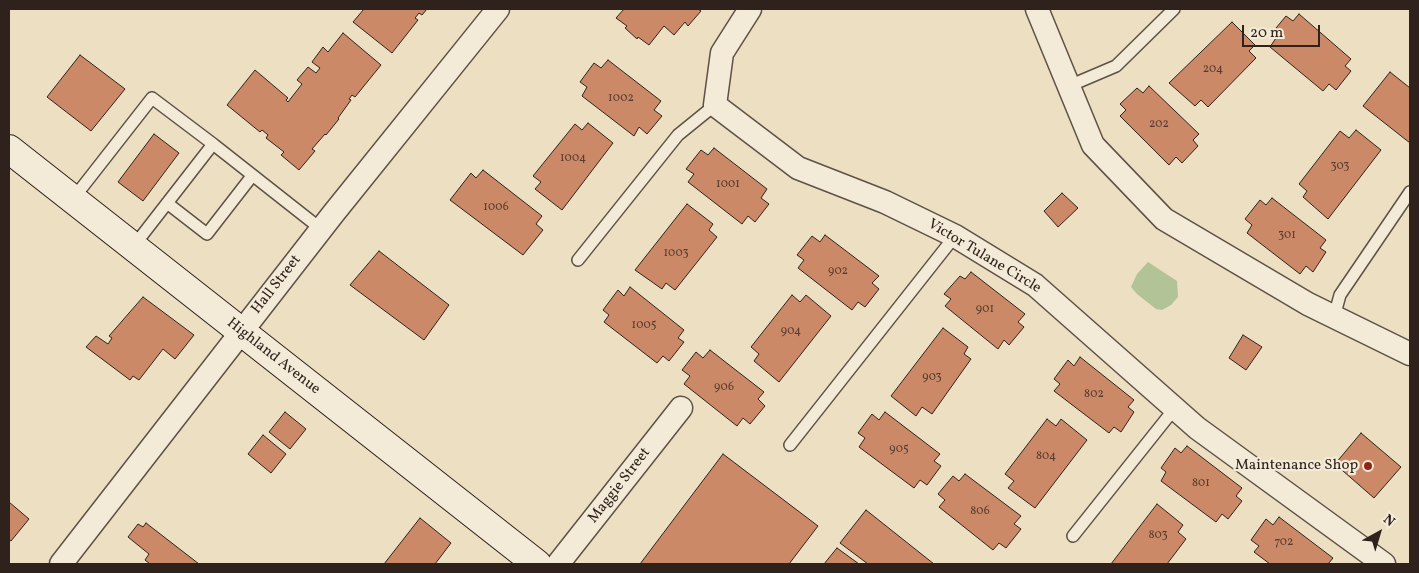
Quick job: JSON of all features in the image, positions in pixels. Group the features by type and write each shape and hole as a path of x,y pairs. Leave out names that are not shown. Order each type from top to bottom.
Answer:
{"main road":[{"name":"Highland Avenue","path":"9,149 537,564"}],"street":[{"name":"Hall Street","path":"61,564 240,331 498,9"},
{"path":"716,104 722,53 750,9"},
{"path":"1037,9 1093,145 1164,219 1308,304 1410,354"},
{"name":"Victor Tulane Circle","path":"716,104 798,168 885,202 955,236 1035,285 1197,428 1379,563"},
{"name":"Maggie Street","path":"558,564 681,408"}],"lane":[{"path":"1069,86 1116,66 1174,9"},
{"path":"73,199 152,98 321,229"},
{"path":"578,260 678,134 716,104"},
{"path":"133,247 213,144"},
{"path":"167,203 207,234 252,176"},
{"path":"1334,317 1340,295 1410,192"},
{"path":"790,445 955,236"},
{"path":"1073,536 1175,408"}],"green space":[{"path":"1148,262 1177,281 1178,297 1171,305 1162,310 1156,309 1131,287 1137,274"}],"building":[{"path":"364,9 427,9 422,15 419,13 415,18 418,20 392,53 353,22"},
{"path":"624,9 698,9 701,11 688,26 685,22 674,35 664,26 649,45 638,37 637,39 625,28 627,26 616,18"},
{"path":"1299,14 1351,59 1345,66 1351,71 1336,90 1329,84 1323,91 1270,47 1276,38 1271,34 1286,16 1293,21"},
{"path":"1232,22 1255,45 1249,51 1256,58 1208,107 1201,100 1195,106 1169,83"},
{"path":"343,33 381,65 355,97 352,95 349,99 351,100 339,119 312,149 315,151 299,170 281,155 284,152 266,138 268,135 262,130 260,132 227,105 255,70 288,98 286,100 288,102 302,84 297,80 308,67 316,73 320,68 312,62 323,47 328,52"},
{"path":"80,55 125,89 91,131 47,97"},
{"path":"608,60 661,101 654,110 662,116 647,134 639,127 634,136 582,96 587,87 580,82 594,63 601,68"},
{"path":"1390,72 1410,88 1410,143 1363,106"},
{"path":"1149,86 1199,134 1193,140 1198,146 1182,163 1176,157 1169,165 1120,116 1126,110 1120,104 1137,88 1143,93"},
{"path":"588,123 613,143 562,210 535,189 541,182 533,176 575,124 582,130"},
{"path":"1356,130 1381,150 1328,219 1303,197 1307,191 1299,184 1340,131 1349,138"},
{"path":"154,134 179,153 143,201 118,182"},
{"path":"714,148 767,189 761,198 769,204 755,222 748,216 742,224 688,182 694,174 686,169 701,150 708,155"},
{"path":"483,170 542,216 536,224 543,230 523,255 450,200 471,173 476,178"},
{"path":"1062,193 1078,208 1058,227 1044,211"},
{"path":"1272,198 1326,240 1320,248 1326,252 1313,272 1306,266 1300,274 1247,233 1252,225 1245,219 1260,200 1266,205"},
{"path":"687,204 713,224 709,230 717,237 675,290 666,283 662,289 635,270"},
{"path":"825,235 879,276 872,283 879,289 865,307 858,302 852,310 798,268 804,260 797,255 812,236 820,242"},
{"path":"379,251 449,305 424,340 350,285"},
{"path":"971,272 1025,314 1018,322 1024,327 1009,345 1004,340 998,349 945,306 951,299 944,294 960,276 965,279"},
{"path":"630,287 684,330 678,338 684,342 669,361 663,356 657,363 604,322 609,315 603,310 618,290 624,296"},
{"path":"792,295 800,302 806,295 831,316 779,382 754,361 759,354 751,347"},
{"path":"143,297 194,335 175,359 163,349 139,380 133,376 130,380 86,347 96,336 108,344 112,338 109,336"},
{"path":"943,328 968,347 964,354 971,359 932,414 922,407 916,416 891,396"},
{"path":"1243,335 1262,347 1246,370 1229,358"},
{"path":"710,350 764,392 758,399 765,406 750,424 743,418 737,426 684,384 690,376 682,370 696,352 703,358"},
{"path":"1080,357 1134,400 1128,407 1134,412 1121,432 1114,427 1109,433 1054,391 1060,384 1054,379 1068,360 1074,366"},
{"path":"285,412 306,429 290,449 269,432"},
{"path":"885,412 940,454 934,461 941,466 927,485 920,480 914,488 859,447 865,438 858,433 872,414 879,420"},
{"path":"1047,419 1056,426 1061,419 1087,440 1035,508 1008,488 1014,481 1005,474"},
{"name":"Maintenance Shop","path":"1361,433 1401,467 1374,498 1335,464"},
{"path":"263,435 286,454 271,473 248,454"},
{"path":"1187,446 1242,488 1236,496 1242,501 1228,519 1222,514 1216,522 1161,481 1166,472 1161,468 1175,448 1181,453"},
{"path":"723,454 818,526 789,564 640,564"},
{"path":"965,474 1021,516 1014,524 1021,529 1006,548 999,543 993,550 939,507 945,500 938,494 953,476 959,481"},
{"path":"9,502 29,519 11,541 9,540"},
{"path":"1157,504 1183,525 1178,532 1186,539 1167,564 1111,564"},
{"path":"866,510 934,564 868,564 840,543"},
{"path":"1279,517 1333,558 1328,564 1270,564 1254,552 1259,546 1251,540 1266,519 1273,525"},
{"path":"420,518 451,543 435,564 384,564"},
{"path":"146,523 199,564 150,564 145,560 149,554 128,537 138,524 143,527"},
{"path":"837,548 859,564 824,564"}],"place":[{"name":"Maintenance Shop","path":"1368,466"}]}
